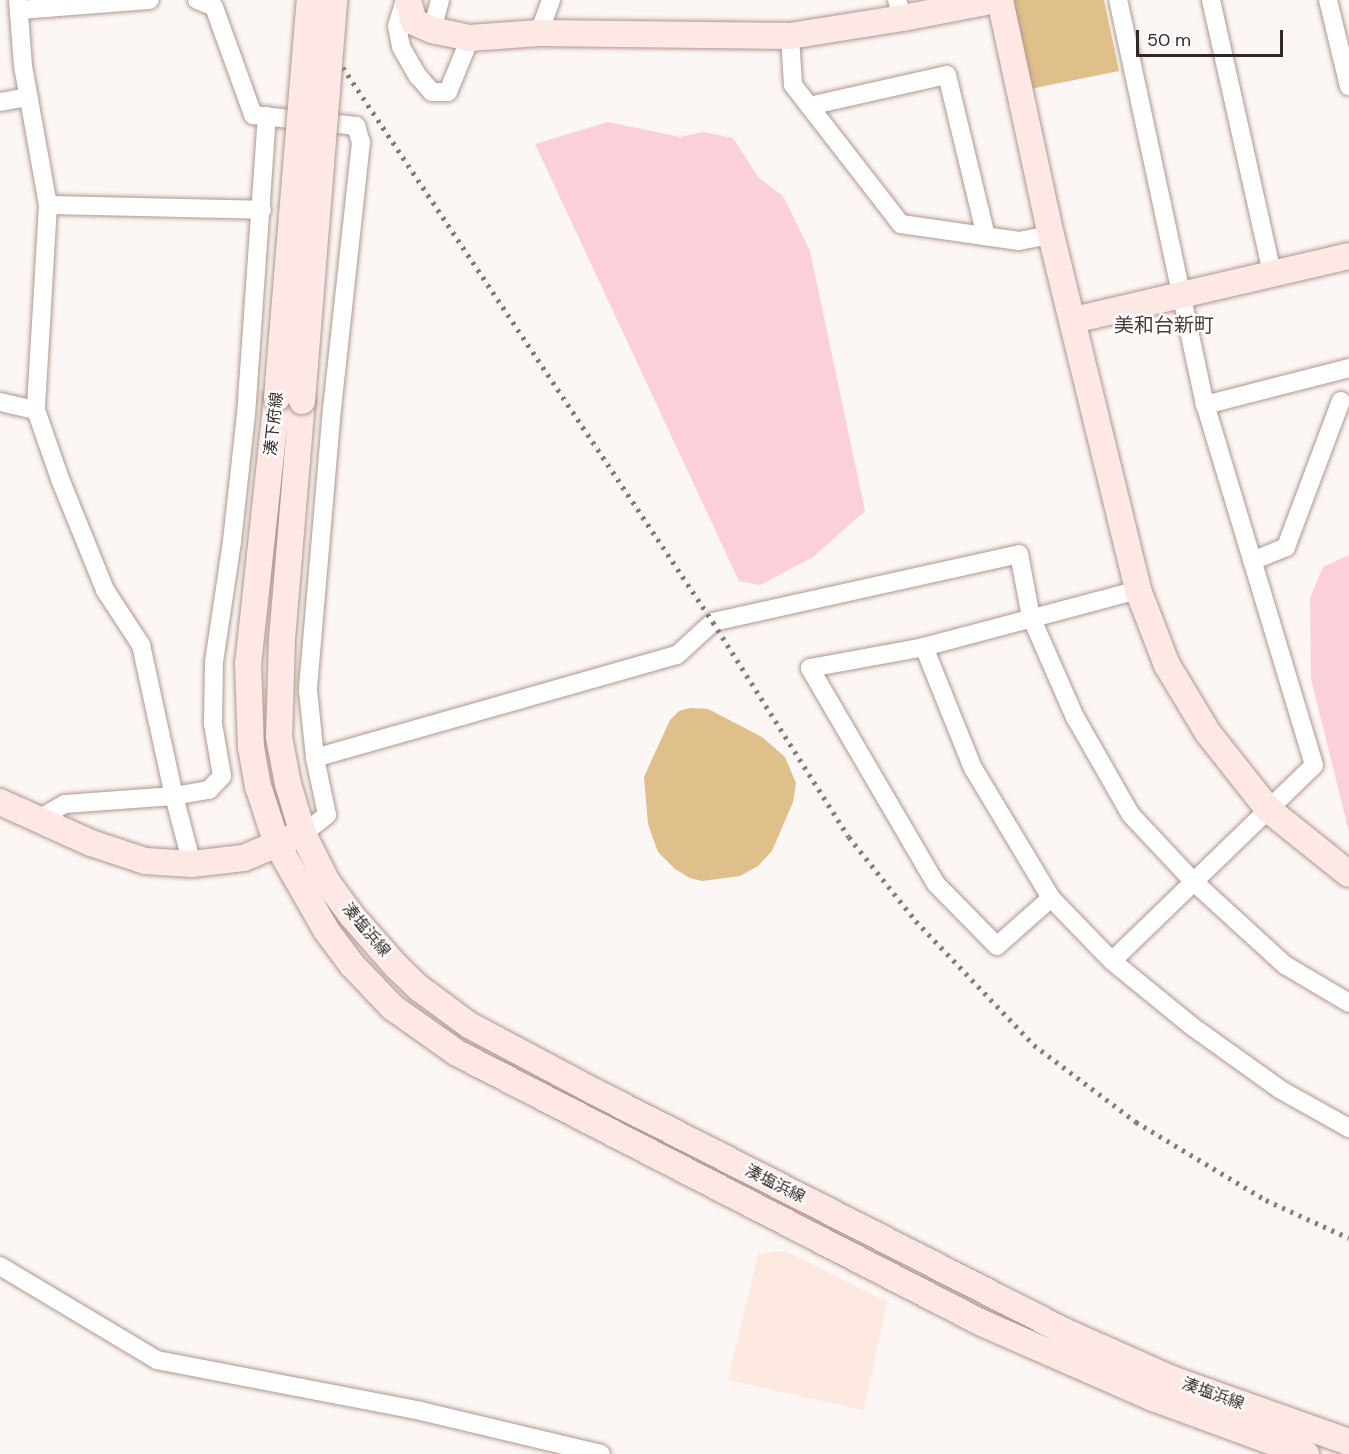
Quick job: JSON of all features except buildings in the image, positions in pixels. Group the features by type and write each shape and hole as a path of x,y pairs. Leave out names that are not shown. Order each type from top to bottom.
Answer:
{"main road":[{"name":"湊下府線","path":"303,834 288,784 279,737 279,697 290,399 310,0"},
{"name":"湊下府線","path":"277,844 258,786 251,747 248,663 290,399 334,0"},
{"path":"406,0 414,22 432,30 470,38 539,33 790,36 900,9 996,0"},
{"path":"1000,0 1051,235 1074,320 1138,590 1167,665 1208,733 1269,810 1349,874"},
{"path":"1074,320 1349,256"},
{"path":"0,802 91,843 145,861 192,864 243,858 303,834"},
{"name":"湊塩浜線","path":"303,834 327,882 352,916 418,988 469,1024 595,1092 1066,1332 1172,1379 1349,1442"},
{"name":"湊塩浜線","path":"277,844 304,894 352,966 392,1007 457,1053 982,1323 1153,1398 1306,1454"}],"street":[{"path":"150,0 19,5 23,66 48,205 36,410 60,479 105,590 141,645 174,796 192,864"},
{"path":"197,0 214,8 253,115 356,126 361,142 332,408 308,690 315,758 327,815 303,834"},
{"path":"406,0 397,26 401,47 418,76 432,92 448,92 470,38"},
{"path":"432,30 440,0"},
{"path":"539,33 551,0"},
{"path":"1112,961 1314,765 1205,405 1118,0"},
{"path":"1211,0 1272,274"},
{"path":"1328,0 1349,87"},
{"path":"790,36 793,85 901,224 1019,241 1051,235"},
{"path":"809,106 947,75 986,236"},
{"path":"0,102 29,97"},
{"path":"37,820 65,804 174,796 209,790 222,776 213,724 214,662 232,541 246,415 267,116"},
{"path":"48,205 262,210"},
{"path":"1205,405 1349,368"},
{"path":"1252,561 1286,547 1341,401"},
{"path":"0,402 36,410"},
{"path":"315,758 677,655 713,622 1018,554 1031,616 1075,717 1131,815 1192,881 1285,965 1349,1003"},
{"path":"1051,898 997,946 936,884 810,668 924,647 1031,616 1138,590"},
{"path":"924,647 973,768 1051,898 1112,961 1193,1027 1281,1090 1349,1128"},
{"path":"0,1266 157,1360 422,1411 601,1454"}],"shaded area":[{"path":"1012,0 1104,0 1119,71 1030,89"},
{"path":"608,122 680,137 703,132 733,138 759,178 783,196 810,251 865,511 813,557 760,585 739,581 535,144"},
{"path":"1349,555 1349,832 1311,679 1310,598 1323,567"},
{"path":"690,708 708,709 762,737 785,757 796,783 793,802 772,851 758,866 740,876 702,881 690,878 675,869 658,852 648,824 644,777 670,720 679,711"},
{"path":"785,1251 887,1302 864,1410 728,1380 758,1254"}],"railway":[{"path":"298,0 713,622 849,837 916,921 1034,1045 1136,1122 1266,1200 1349,1238"}],"district":[{"name":"美和台新町","path":"1164,325"}]}
